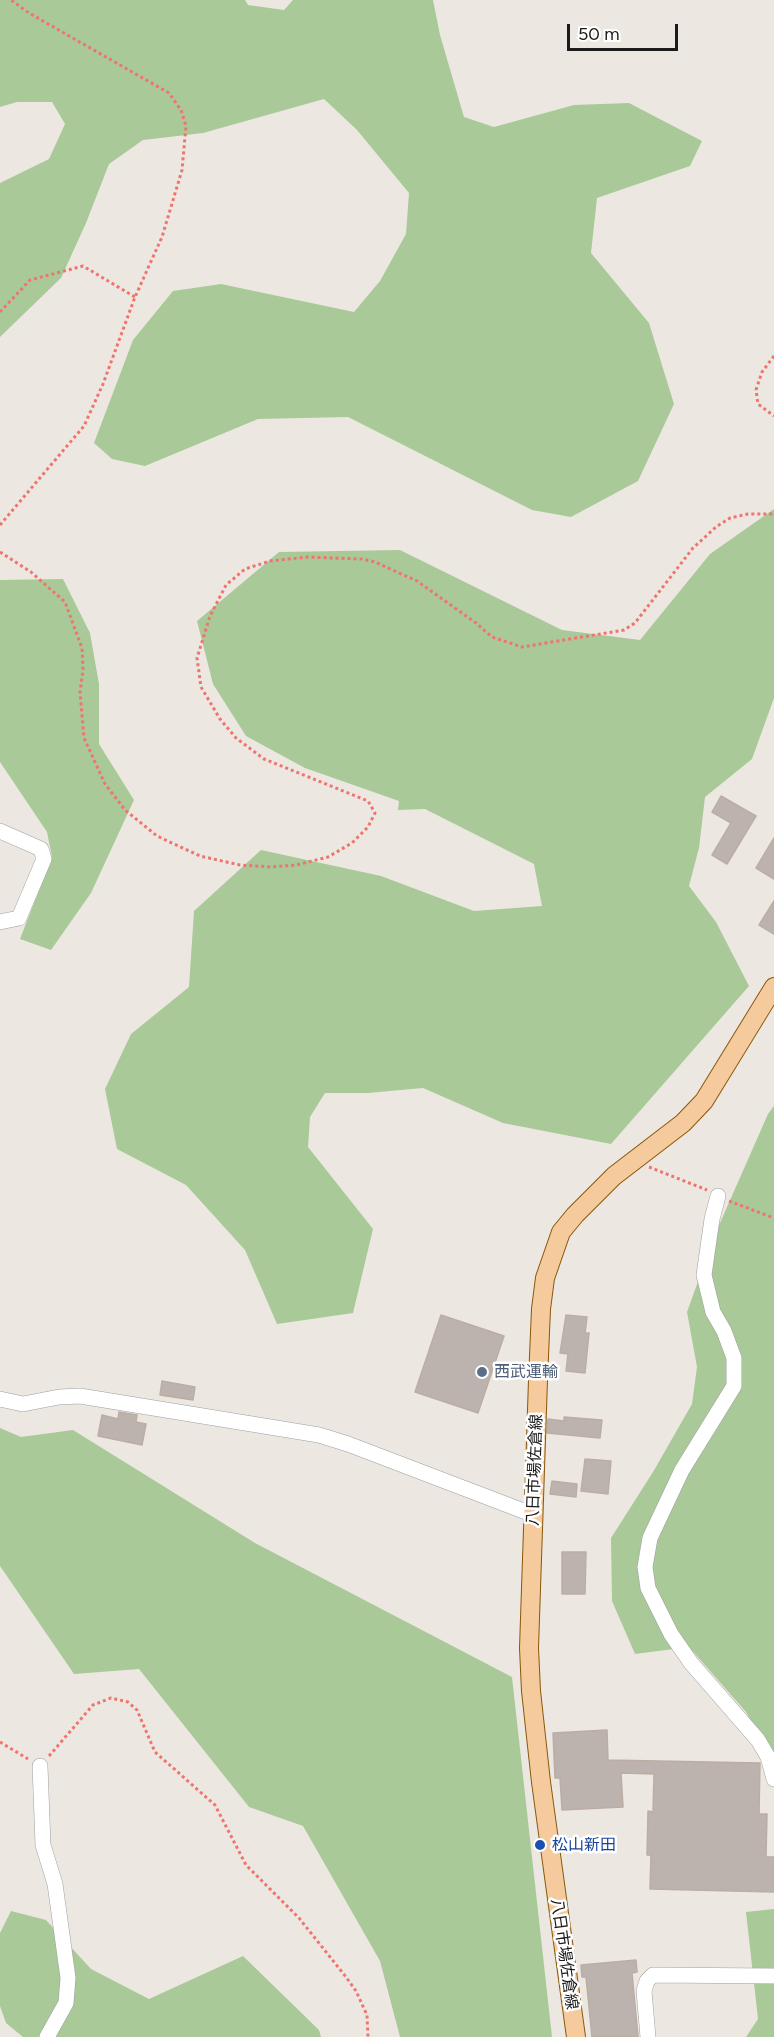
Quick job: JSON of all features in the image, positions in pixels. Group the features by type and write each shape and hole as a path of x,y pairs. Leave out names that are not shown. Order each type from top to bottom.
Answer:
{"main road":[{"name":"八日市場佐倉線","path":"576,2037 541,1782 531,1691 529,1648 541,1309 545,1278 561,1232 614,1176 683,1123 704,1101 774,987"}],"street":[{"path":"0,831 41,849 44,859 19,918 0,922"},
{"path":"718,1196 712,1219 704,1275 712,1312 724,1331 734,1358 734,1386 682,1470 650,1538 645,1567 648,1588 671,1634 691,1663 758,1740 768,1757 774,1779"},
{"path":"0,1399 23,1404 59,1397 80,1396 319,1435 534,1515"},
{"path":"40,1767 43,1845 55,1884 68,1978 66,2003 47,2037"},
{"path":"648,2037 644,1991 647,1981 653,1975 774,1976"}],"path":[{"path":"0,525 84,426 103,384 135,297 162,237 182,170 186,126 182,110 169,93 29,13 11,0"},
{"path":"0,312 30,280 83,266 135,297"},
{"path":"774,356 762,372 756,390 759,404 774,416"},
{"path":"0,552 32,572 65,602 82,648 83,670 80,692 84,738 105,784 125,810 157,836 200,856 240,866 271,867 296,865 328,857 352,843 368,827 375,813 368,801 264,759 236,738 220,719 201,687 197,658 210,616 226,585 244,569 270,561 307,557 362,559 375,562 417,582 476,623 492,637 522,647 624,630 635,623 693,548 716,527 730,518 748,514 774,514"},
{"path":"633,1161 774,1218"},
{"path":"0,1742 40,1767 93,1705 111,1698 128,1702 137,1710 155,1752 215,1805 246,1865 299,1918 346,1977 356,1991 367,2015 369,2037"}],"green space":[{"path":"0,0 245,0 248,5 284,10 293,0 433,0 440,35 464,117 494,127 574,105 629,103 702,141 690,166 597,198 591,253 649,323 674,404 638,481 571,517 532,510 348,417 258,419 145,466 112,459 94,443 133,340 173,291 221,284 354,312 380,281 406,234 409,193 357,130 324,99 203,133 143,140 109,164 61,278 0,337 0,183 49,159 65,124 52,102 17,102 0,107"},
{"path":"774,509 774,698 752,759 705,797 699,848 689,886 716,922 749,986 611,1144 503,1123 423,1088 368,1093 325,1093 310,1117 308,1147 373,1229 353,1313 277,1324 245,1250 186,1185 117,1149 105,1089 131,1034 189,987 194,911 261,850 381,876 474,911 542,906 534,864 425,809 398,810 399,801 305,768 246,736 213,684 197,621 279,552 400,550 562,630 640,640 710,554"},
{"path":"63,579 90,633 99,684 99,744 134,800 91,893 51,950 20,939 52,857 47,832 0,762 0,580"},
{"path":"774,1106 774,1761 746,1712 689,1647 635,1654 612,1601 611,1538 653,1472 692,1404 697,1367 687,1312 716,1232 768,1114"},
{"path":"0,1428 21,1437 73,1430 255,1543 512,1677 552,2037 400,2037 380,1961 303,1826 249,1807 139,1669 74,1674 0,1566"},
{"path":"774,1909 774,2037 746,2037 758,2019 746,1912"},
{"path":"11,1911 46,1920 91,1969 149,1999 243,1956 319,2030 321,2037 23,2037 6,2023 0,2006 0,1933"}],"building":[{"path":"721,796 756,816 727,864 712,855 731,823 712,812"},
{"path":"774,838 774,879 756,868"},
{"path":"774,901 774,934 759,925"},
{"path":"441,1315 504,1336 478,1413 415,1392"},
{"path":"566,1315 587,1317 585,1333 589,1333 585,1373 566,1371 568,1354 560,1353"},
{"path":"162,1381 195,1387 193,1400 160,1395"},
{"path":"119,1412 137,1415 136,1422 146,1424 142,1445 98,1436 102,1415 118,1419"},
{"path":"564,1417 602,1420 600,1438 547,1433 548,1419 564,1421"},
{"path":"585,1459 611,1461 608,1494 581,1491"},
{"path":"552,1481 577,1484 576,1497 550,1494"},
{"path":"562,1552 586,1552 585,1594 562,1594"},
{"path":"607,1730 608,1760 760,1763 759,1814 767,1814 766,1857 774,1857 774,1892 650,1889 651,1855 647,1855 648,1811 653,1812 654,1774 621,1773 623,1807 562,1810 560,1778 555,1778 553,1733"},
{"path":"636,1960 637,1972 632,1973 638,2037 592,2037 586,1977 582,1977 581,1965"}],"place":[{"name":"西武運輸","path":"482,1372"},
{"name":"松山新田","path":"540,1845"}]}
